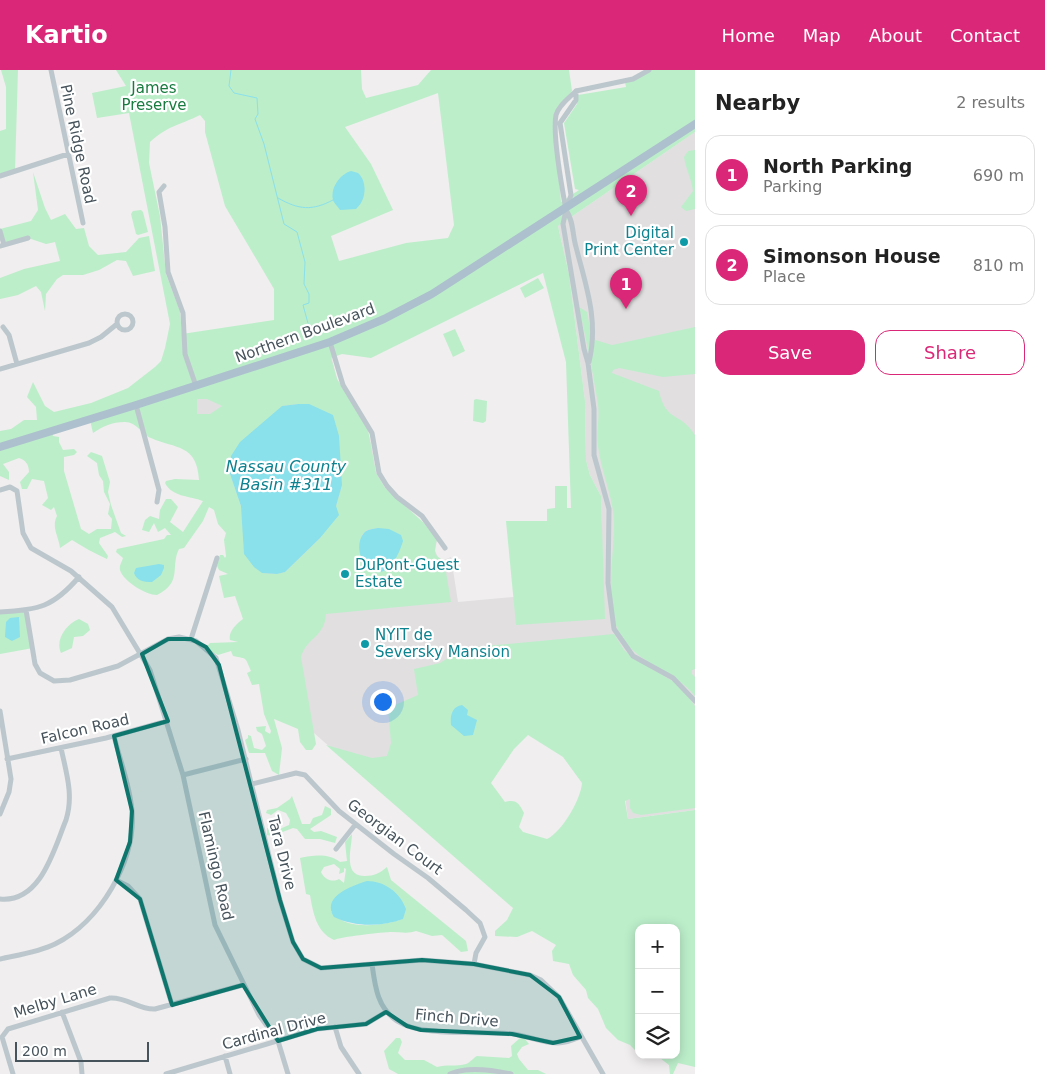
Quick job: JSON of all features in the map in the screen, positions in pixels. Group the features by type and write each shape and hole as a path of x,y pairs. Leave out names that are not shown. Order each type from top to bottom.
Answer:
{"main road":[{"name":"Northern Boulevard","path":"0,446 136,405 330,342 384,319 432,294 566,210 695,124"}],"street":[{"name":"Pine Ridge Road","path":"51,70 83,223"},
{"path":"588,363 594,333 590,302 582,266 575,247 572,218 566,210 560,173 556,116 564,102 576,91 636,78 649,70"},
{"path":"576,91 576,100 560,123 571,195 563,224 588,363 594,409 594,455 609,509 608,583 614,629 626,648 634,656 673,678 695,701"},
{"path":"0,176 68,154"},
{"path":"164,186 159,192 165,227 168,272 183,313 185,354 196,386"},
{"path":"0,231 2,245 28,238"},
{"path":"0,369 89,343 102,337 117,324"},
{"path":"3,327 9,335 17,364"},
{"path":"330,342 343,384 372,433 379,472 383,480 397,497 422,516 445,548"},
{"path":"136,405 159,490 157,502"},
{"name":"Flamingo Road","path":"0,490 10,488 17,491 23,533 31,548 79,577 116,611 150,670 183,775 215,925 259,1015 278,1041 288,1074"},
{"path":"26,610 36,664 40,673 51,680 70,680 118,666 168,639 179,637 191,638 217,558"},
{"path":"0,612 26,610 54,602 79,577"},
{"name":"Tara Drive","path":"191,638 206,647 219,665 246,759 280,900 299,954 310,964 321,968 407,960 474,964 518,972 541,980 559,997 580,1037 603,1074"},
{"path":"0,711 11,785 0,814"},
{"name":"Falcon Road","path":"7,759 114,736 167,721"},
{"path":"0,959 44,948 71,935 96,913 116,880 130,842 132,811 114,736"},
{"path":"0,899 19,896 39,880 66,820 70,805 69,786 61,748"},
{"path":"183,775 246,759"},
{"name":"Georgian Court","path":"252,784 296,773 305,774 330,802 355,824 428,878 480,923 485,937 476,953 474,964"},
{"path":"336,849 355,824"},
{"path":"116,880 128,886 140,899 172,1005"},
{"path":"372,964 376,991 386,1012"},
{"name":"Melby Lane","path":"13,1074 2,1037 5,1031 110,998 122,999 148,1009 172,1005 243,985"},
{"path":"62,1012 81,1062 82,1074"},
{"name":"Finch Drive","path":"386,1012 406,1026 421,1030 512,1034 553,1043 567,1042 580,1037"},
{"name":"Cardinal Drive","path":"166,1074 317,1029 366,1024 386,1012"},
{"path":"335,1028 341,1047 359,1074"},
{"path":"225,1056 230,1074"},
{"path":"450,1074 459,1070 475,1069 511,1074"}],"highlighted area":[{"path":"168,639 191,639 206,647 219,665 280,900 293,942 303,959 321,968 422,960 474,964 530,975 559,997 580,1037 553,1043 512,1034 421,1030 407,1026 386,1012 366,1024 317,1029 278,1041 243,985 172,1005 140,899 116,880 130,842 132,811 114,736 168,721 142,654"}],"shaded area":[{"path":"695,132 695,810 628,819 607,652 385,796 259,684 226,533 184,394 331,355 337,379 365,424 371,443 376,473 385,488 410,510 437,540 435,551 438,557 444,560 451,557 458,602 603,589 601,496 590,475 586,460 585,401 569,274 558,226"}],"green space":[{"path":"1,70 18,70 15,171 0,176 0,131 6,129 6,87"},
{"name":"James Preserve","path":"116,70 361,70 362,89 366,98 418,85 431,70 569,70 572,91 554,115 561,202 579,190 575,189 564,123 577,104 578,95 626,87 625,82 651,70 695,70 695,132 558,226 569,274 585,401 586,460 590,475 601,496 605,619 516,625 506,521 547,521 547,509 555,508 555,486 567,486 567,508 571,508 566,362 543,273 371,358 342,354 331,358 337,379 368,430 376,473 385,488 424,523 437,540 435,552 440,559 444,560 451,602 326,614 322,628 303,651 301,657 316,744 312,750 306,750 300,742 298,729 274,719 282,748 279,775 272,771 265,753 249,753 245,740 248,738 248,735 251,736 254,748 262,750 266,746 262,734 257,731 256,727 266,726 265,731 270,734 271,731 264,714 259,684 252,685 247,673 251,671 247,661 244,658 233,656 231,651 218,655 207,646 210,643 238,642 230,640 230,634 243,619 235,596 224,598 219,576 228,574 219,570 217,566 220,555 223,555 225,558 226,556 224,540 226,533 218,524 214,510 209,507 203,521 184,548 179,549 173,579 165,590 157,595 147,593 130,583 120,570 123,558 116,552 117,549 164,539 167,535 171,535 165,528 158,532 154,523 149,532 142,530 145,520 150,516 159,519 160,510 166,499 171,499 178,507 170,522 183,532 203,501 177,494 168,488 165,483 175,479 199,480 197,468 190,454 177,447 151,438 129,423 120,422 104,426 93,433 90,420 52,431 53,436 59,437 63,450 74,449 77,452 74,455 64,457 64,471 81,529 89,534 97,529 111,529 112,519 108,514 110,504 104,492 103,481 99,475 97,463 87,456 91,452 102,456 110,482 108,492 111,505 121,533 126,536 122,537 115,532 100,538 99,543 108,556 107,559 72,540 60,548 55,528 57,516 54,507 51,510 42,505 48,498 44,481 32,479 27,489 22,489 20,482 29,472 29,469 25,461 19,458 3,464 9,472 9,480 0,476 0,431 11,429 24,420 37,420 36,407 27,397 33,382 45,406 54,412 91,403 128,388 161,361 170,324 129,113 97,118 92,93 126,86","holes":["438,93 454,225 448,238 406,243 339,261 331,236 393,210 371,164 345,127","200,115 205,121 205,132 225,206 274,289 274,320 182,334 180,311 166,274 160,216 149,163 150,142 168,129","197,399 207,399 222,406 210,414 197,414","309,404 342,485 336,506 320,538 285,572 277,574 262,573 243,546 244,532 241,506 229,471 231,456 282,406","378,528 395,559 386,570 361,541 362,535 367,530"]},
{"path":"695,150 695,209 686,211 681,207 693,191 684,157 688,151"},
{"path":"33,172 51,220 65,214 76,229 84,228 89,246 98,255 126,252 139,238 149,236 155,271 133,276 126,261 117,260 99,270 83,275 63,275 57,279 46,294 45,311 41,292 36,286 18,295 0,299 0,278 24,269 60,261 55,242 46,244 28,238 4,245 0,229 31,221 38,210"},
{"path":"141,210 148,232 138,235 136,234 131,214 133,211"},
{"path":"538,278 544,288 525,298 520,288"},
{"path":"579,307 587,312 592,339 612,345 695,327 695,374 663,377 619,368 613,370 612,373 659,391 665,408 684,422 695,435 695,669 692,670 692,674 695,677 695,696 676,679 636,653 620,634 615,622 611,594 614,534 613,512 600,455 598,404"},
{"path":"455,329 465,351 453,357 443,334"},
{"path":"474,400 487,401 486,421 483,423 473,421"},
{"path":"26,610 33,648 0,654 0,612"},
{"path":"79,619 88,624 90,630 83,636 74,637 72,648 61,653 59,643 63,633 74,621"},
{"path":"614,634 624,650 632,657 679,685 695,706 695,808 641,815 633,813 630,808 630,799 625,801 628,819 695,810 695,1067 678,1063 673,1074 670,1074 669,1065 661,1059 680,1059 680,924 635,924 635,1050 630,1045 618,1040 606,1028 598,1009 588,998 586,990 573,975 569,964 553,961 552,951 556,945 532,931 517,937 495,936 495,931 507,920 513,908 326,745 372,758 387,756 391,743 388,708 418,695 414,669 440,663 464,648","holes":["528,735 563,757 582,783 578,798 570,814 559,830 547,839 523,832 519,827 524,813 517,803 505,802 491,783 514,749"]},
{"path":"292,796 302,824 310,824 313,818 322,815 325,806 331,809 331,815 310,829 314,832 321,831 337,837 335,843 320,839 305,839 297,829 293,828 272,836 267,835 267,828 277,830 289,825 290,820 286,813 278,810 271,815 266,813 267,810 277,808"},
{"path":"352,834 350,860 353,872 358,875 368,876 377,874 387,867 391,880 466,941 468,951 461,952 442,935 432,936 416,931 371,934 334,940 323,932 316,921 310,895 306,894 300,858 321,856 331,857 340,862 347,861 345,842","holes":["334,864 340,869 339,874 344,872 344,868 346,869 344,883 339,879 334,881 328,880 321,872 324,867","331,911 402,919 385,924 354,924 345,922"]},
{"path":"396,1038 400,1038 402,1042 398,1053 405,1060 424,1060 437,1067 466,1064 477,1056 509,1058 512,1056 511,1046 520,1038 524,1038 529,1044 522,1047 517,1054 519,1059 528,1070 538,1070 546,1074 398,1074 389,1069 384,1051"}],"water":[{"path":"351,171 358,173 361,177 364,186 364,196 356,209 340,210 333,200 334,186 343,175"},
{"name":"Nassau County Basin #311","path":"309,404 333,415 339,436 342,485 336,506 339,515 320,538 285,572 277,574 262,573 254,567 244,554 241,506 229,471 231,456 240,442 282,406"},
{"path":"378,528 389,529 401,535 403,541 395,560 386,570 377,572 369,569 363,562 360,542 365,532"},
{"path":"159,564 164,565 164,568 161,575 152,582 141,581 134,573 136,568"},
{"path":"19,617 20,637 12,641 5,637 6,622 10,618"},
{"path":"462,705 468,710 467,715 477,720 473,735 464,736 451,725 452,712"},
{"path":"367,881 385,885 400,897 406,909 403,919 395,922 368,925 350,923 334,917 331,904 335,898 346,889"}],"waterway":[{"path":"231,70 229,86 234,93 257,98 258,114 255,119 264,144 284,224 297,232 305,262 304,284 309,294 309,303 303,305 312,338"},
{"path":"278,198 292,205 306,208 325,204 333,200"}],"place":[{"name":"Simonson House","path":"631,216"},
{"name":"Digital Print Center","path":"684,242"},
{"name":"North Parking","path":"626,309"},
{"name":"DuPont-Guest Estate","path":"345,574"},
{"name":"NYIT de Seversky Mansion","path":"365,644"}]}
